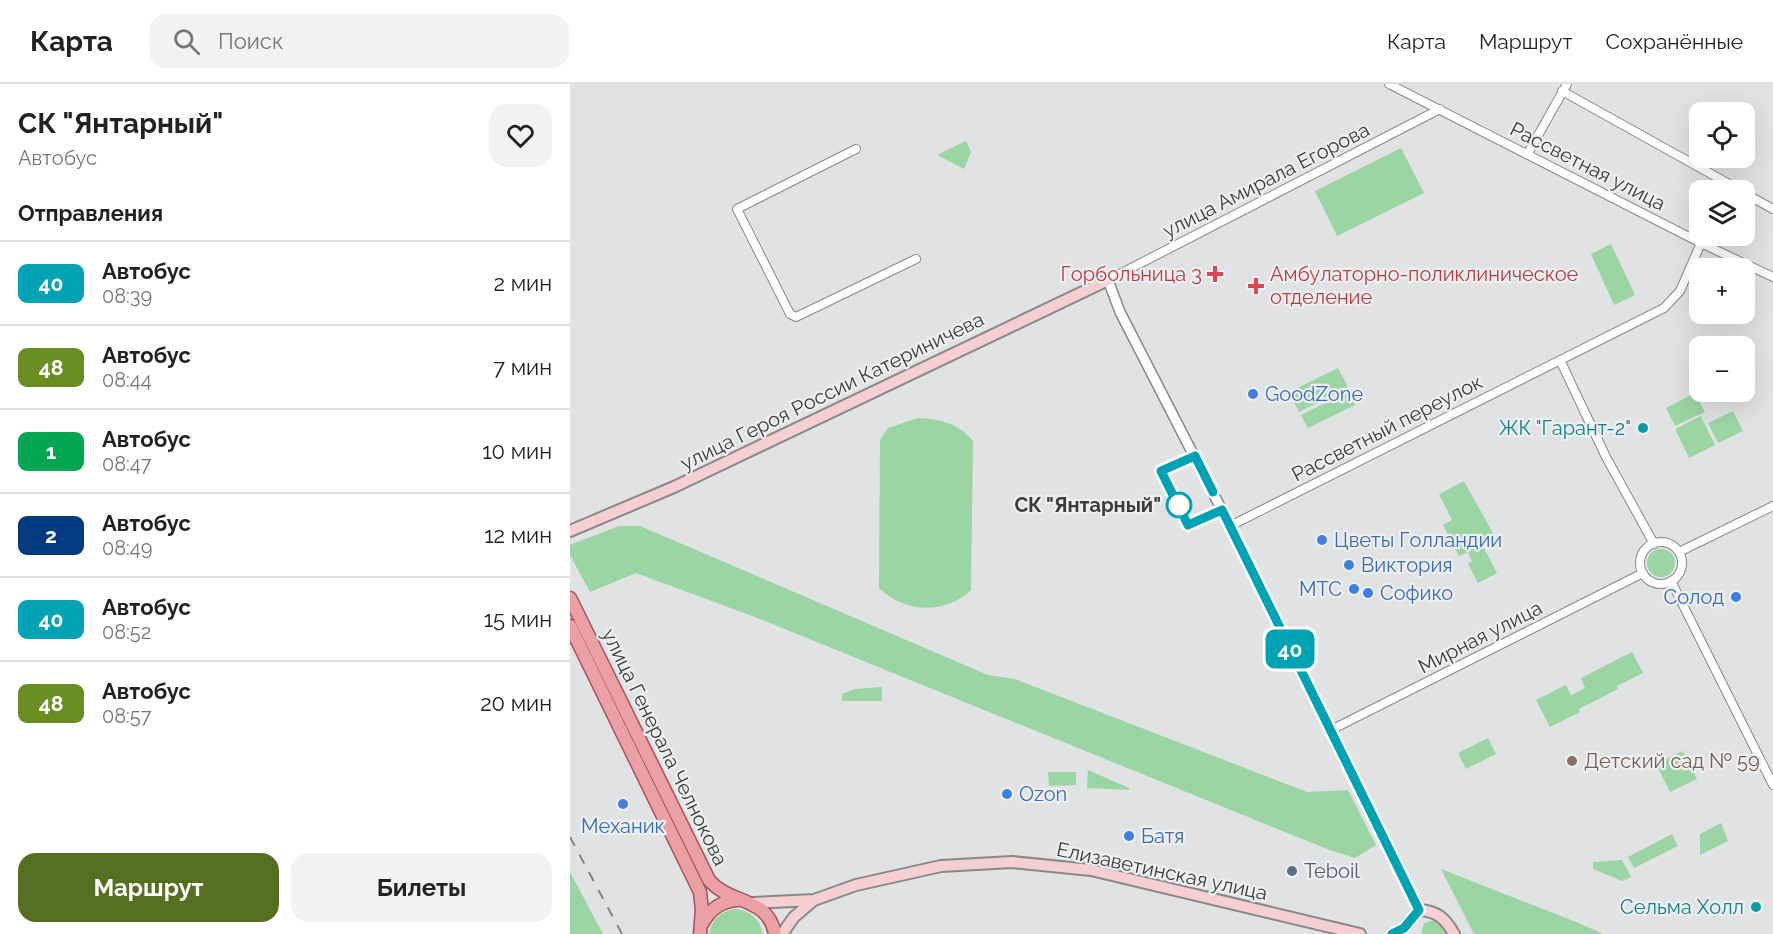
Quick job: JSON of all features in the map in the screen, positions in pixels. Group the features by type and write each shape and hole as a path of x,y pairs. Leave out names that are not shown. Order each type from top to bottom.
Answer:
{"main road":[{"name":"улица Героя России Катериничева","path":"570,531 674,487 1108,280"},
{"name":"улица Генерала Челнокова","path":"570,598 709,880 719,890 740,900 753,903"},
{"name":"улица Генерала Челнокова","path":"570,626 700,892 701,929"},
{"name":"Елизаветинская улица","path":"753,903 814,900 856,885 941,866 989,862 1045,864 1124,877 1360,934"},
{"name":"улица Генерала Челнокова","path":"701,929 706,916 721,903 740,900"},
{"name":"Елизаветинская улица","path":"782,934 794,917 814,900"},
{"path":"753,903 764,910 771,920 775,934"},
{"path":"1392,934 1409,922 1419,910 1432,911 1446,920 1454,934"},
{"path":"1409,922 1411,934"}],"street":[{"name":"Рассветная улица","path":"1389,84 1689,237"},
{"path":"1528,153 1564,87 1723,180"},
{"name":"улица Амирала Егорова","path":"1108,280 1440,110"},
{"path":"856,149 737,209 790,314 796,317 916,259"},
{"path":"1755,199 1773,209"},
{"name":"Рассветный переулок","path":"1230,526 1670,303 1680,291 1700,246"},
{"name":"Рассветная улица","path":"1707,246 1773,277"},
{"path":"1108,280 1157,386 1230,526 1419,910"},
{"path":"1560,360 1606,458 1654,544"},
{"path":"1678,552 1773,506"},
{"path":"1654,544 1668,544 1678,552 1681,568 1671,581 1655,583 1643,573 1641,557 1654,544"},
{"name":"Мирная улица","path":"1331,730 1643,573"},
{"path":"1671,581 1773,785"}],"green space":[{"path":"966,141 971,152 964,169 937,155"},
{"path":"1401,148 1424,193 1337,236 1315,191"},
{"path":"1611,244 1635,295 1614,305 1591,254"},
{"path":"1338,368 1348,387 1299,412 1289,392"},
{"path":"1348,392 1355,405 1308,428 1301,415"},
{"path":"1689,396 1689,402 1700,402 1705,412 1675,426 1666,408"},
{"path":"1733,411 1743,431 1718,443 1708,423"},
{"path":"1701,416 1715,445 1689,458 1675,429"},
{"path":"918,418 948,423 962,430 973,441 971,590 949,604 925,608 900,602 879,588 880,440 888,428"},
{"path":"1464,481 1495,537 1482,544 1497,573 1478,583 1468,564 1472,561 1468,552 1459,556 1443,525 1452,520 1439,494"},
{"path":"619,526 640,526 988,675 1015,679 1307,792 1348,790 1376,845 1355,858 1327,849 755,617 636,573 590,592 570,555 570,545"},
{"path":"1661,549 1671,553 1675,563 1671,573 1661,577 1651,573 1647,563 1651,553"},
{"path":"1632,652 1643,673 1579,709 1580,712 1550,727 1536,700 1566,685 1571,695 1585,688 1581,678"},
{"path":"882,687 882,701 842,701 842,694 855,689"},
{"path":"1488,738 1496,754 1466,769 1458,753"},
{"path":"1683,751 1697,779 1670,792 1656,764"},
{"path":"1088,770 1129,788 1129,790 1087,788"},
{"path":"1048,772 1076,772 1076,785 1049,786"},
{"path":"1721,823 1728,841 1700,855 1700,834"},
{"path":"1672,834 1678,846 1634,868 1628,857"},
{"path":"1622,860 1631,877 1622,881 1593,869 1593,862"},
{"path":"1441,869 1581,924 1603,934 1474,934"},
{"path":"570,872 603,934 570,934"},
{"path":"735,909 754,916 763,934 709,934 712,924 718,917"},
{"path":"1434,920 1444,927 1448,934 1421,934 1424,923"}],"railway":[{"path":"570,837 622,934"}],"bus line":[{"name":"40","path":"1213,492 1195,456 1161,471 1188,525 1222,510 1230,526 1419,910 1404,928 1392,934"}],"place":[{"name":"Горбольница 3","path":"1215,274"},
{"name":"Амбулаторно-поликлиническое отделение","path":"1256,286"},
{"name":"GoodZone","path":"1253,394"},
{"name":"ЖК \"Гарант-2\"","path":"1643,428"},
{"name":"СК \"Янтарный\"","path":"1179,505"},
{"name":"Цветы Голландии","path":"1322,540"},
{"name":"Виктория","path":"1349,565"},
{"name":"MTC","path":"1354,589"},
{"name":"Софико","path":"1368,593"},
{"name":"Солод","path":"1736,597"},
{"name":"Детский сад № 59","path":"1572,761"},
{"name":"Ozon","path":"1007,794"},
{"name":"Механик","path":"623,804"},
{"name":"Батя","path":"1129,836"},
{"name":"Teboil","path":"1292,871"},
{"name":"Сельма Холл","path":"1756,907"}]}
